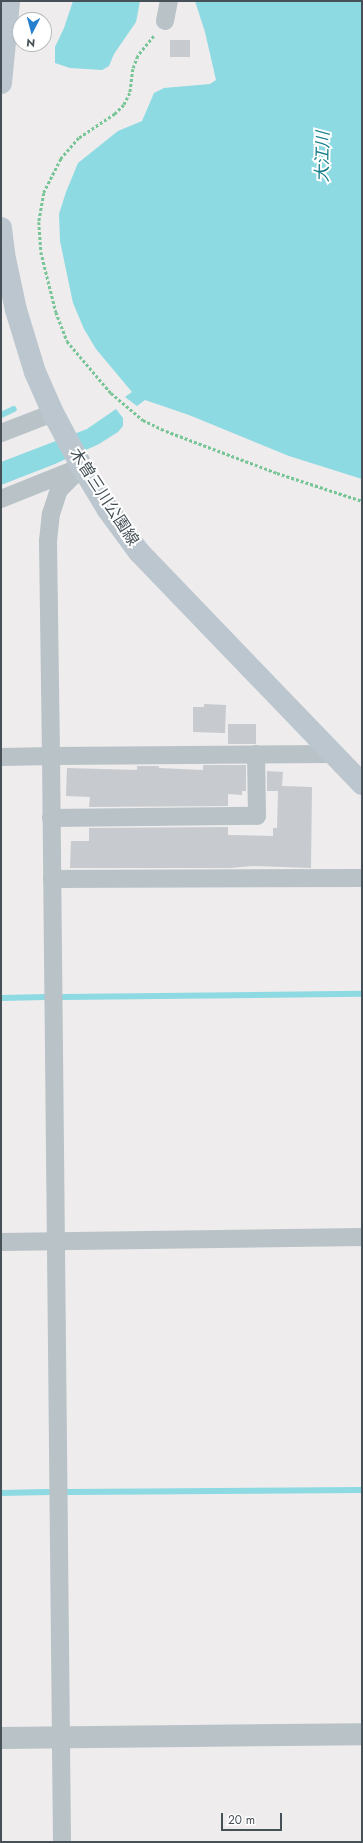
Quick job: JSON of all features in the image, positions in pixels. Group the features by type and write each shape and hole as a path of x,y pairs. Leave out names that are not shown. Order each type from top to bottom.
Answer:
{"main road":[{"path":"1,83 9,1"},
{"name":"木曽三川公園線","path":"1,228 4,254 16,310 36,372 58,422 108,510 139,552 362,784"}],"street":[{"path":"165,21 169,1"},
{"path":"1,433 21,426 58,422"},
{"path":"1,444 10,441 21,426"},
{"path":"1,499 80,463"},
{"path":"62,1842 48,541 51,514 59,490 80,463"},
{"path":"51,818 257,816 256,754"},
{"path":"1,757 333,754"},
{"path":"52,879 362,878"},
{"path":"1,1242 362,1237"},
{"path":"1,1738 362,1734"}],"path":[{"path":"165,21 138,56 133,69 130,93 124,105 115,114 79,138 61,159 44,193 39,222 41,252 56,312 67,341 112,393 143,420 277,473 362,501"}],"water":[{"path":"73,1 140,1 136,22 114,54 109,66 102,70 70,68 55,63 55,47 64,28"},
{"name":"大江川","path":"195,1 362,1 362,479 289,456 189,415 145,400 137,406 125,397 132,392 96,349 84,329 73,303 60,241 59,214 78,163 118,131 142,121 154,93 164,88 210,84 216,80 205,32"},
{"path":"116,409 123,418 123,426 118,432 99,444 55,464 1,485 1,462 87,429"}],"building":[{"path":"170,40 190,40 190,57 170,57"},
{"path":"204,704 226,705 225,733 193,732 193,707 204,707"},
{"path":"228,724 256,724 256,744 228,744"},
{"path":"203,765 246,765 246,791 242,791 242,795 228,794 228,806 89,807 90,797 66,796 67,768 137,770 137,766 159,766 159,768 203,770"},
{"path":"267,771 283,772 282,786 312,787 311,868 252,866 231,868 70,868 71,841 89,841 89,828 228,827 228,835 273,836 273,828 277,828 278,791 267,791"}],"waterway":[{"path":"1,415 14,409"},
{"path":"63,997 362,994"},
{"path":"1,998 45,997"},
{"path":"68,1492 362,1490"},
{"path":"1,1493 48,1492"}]}
